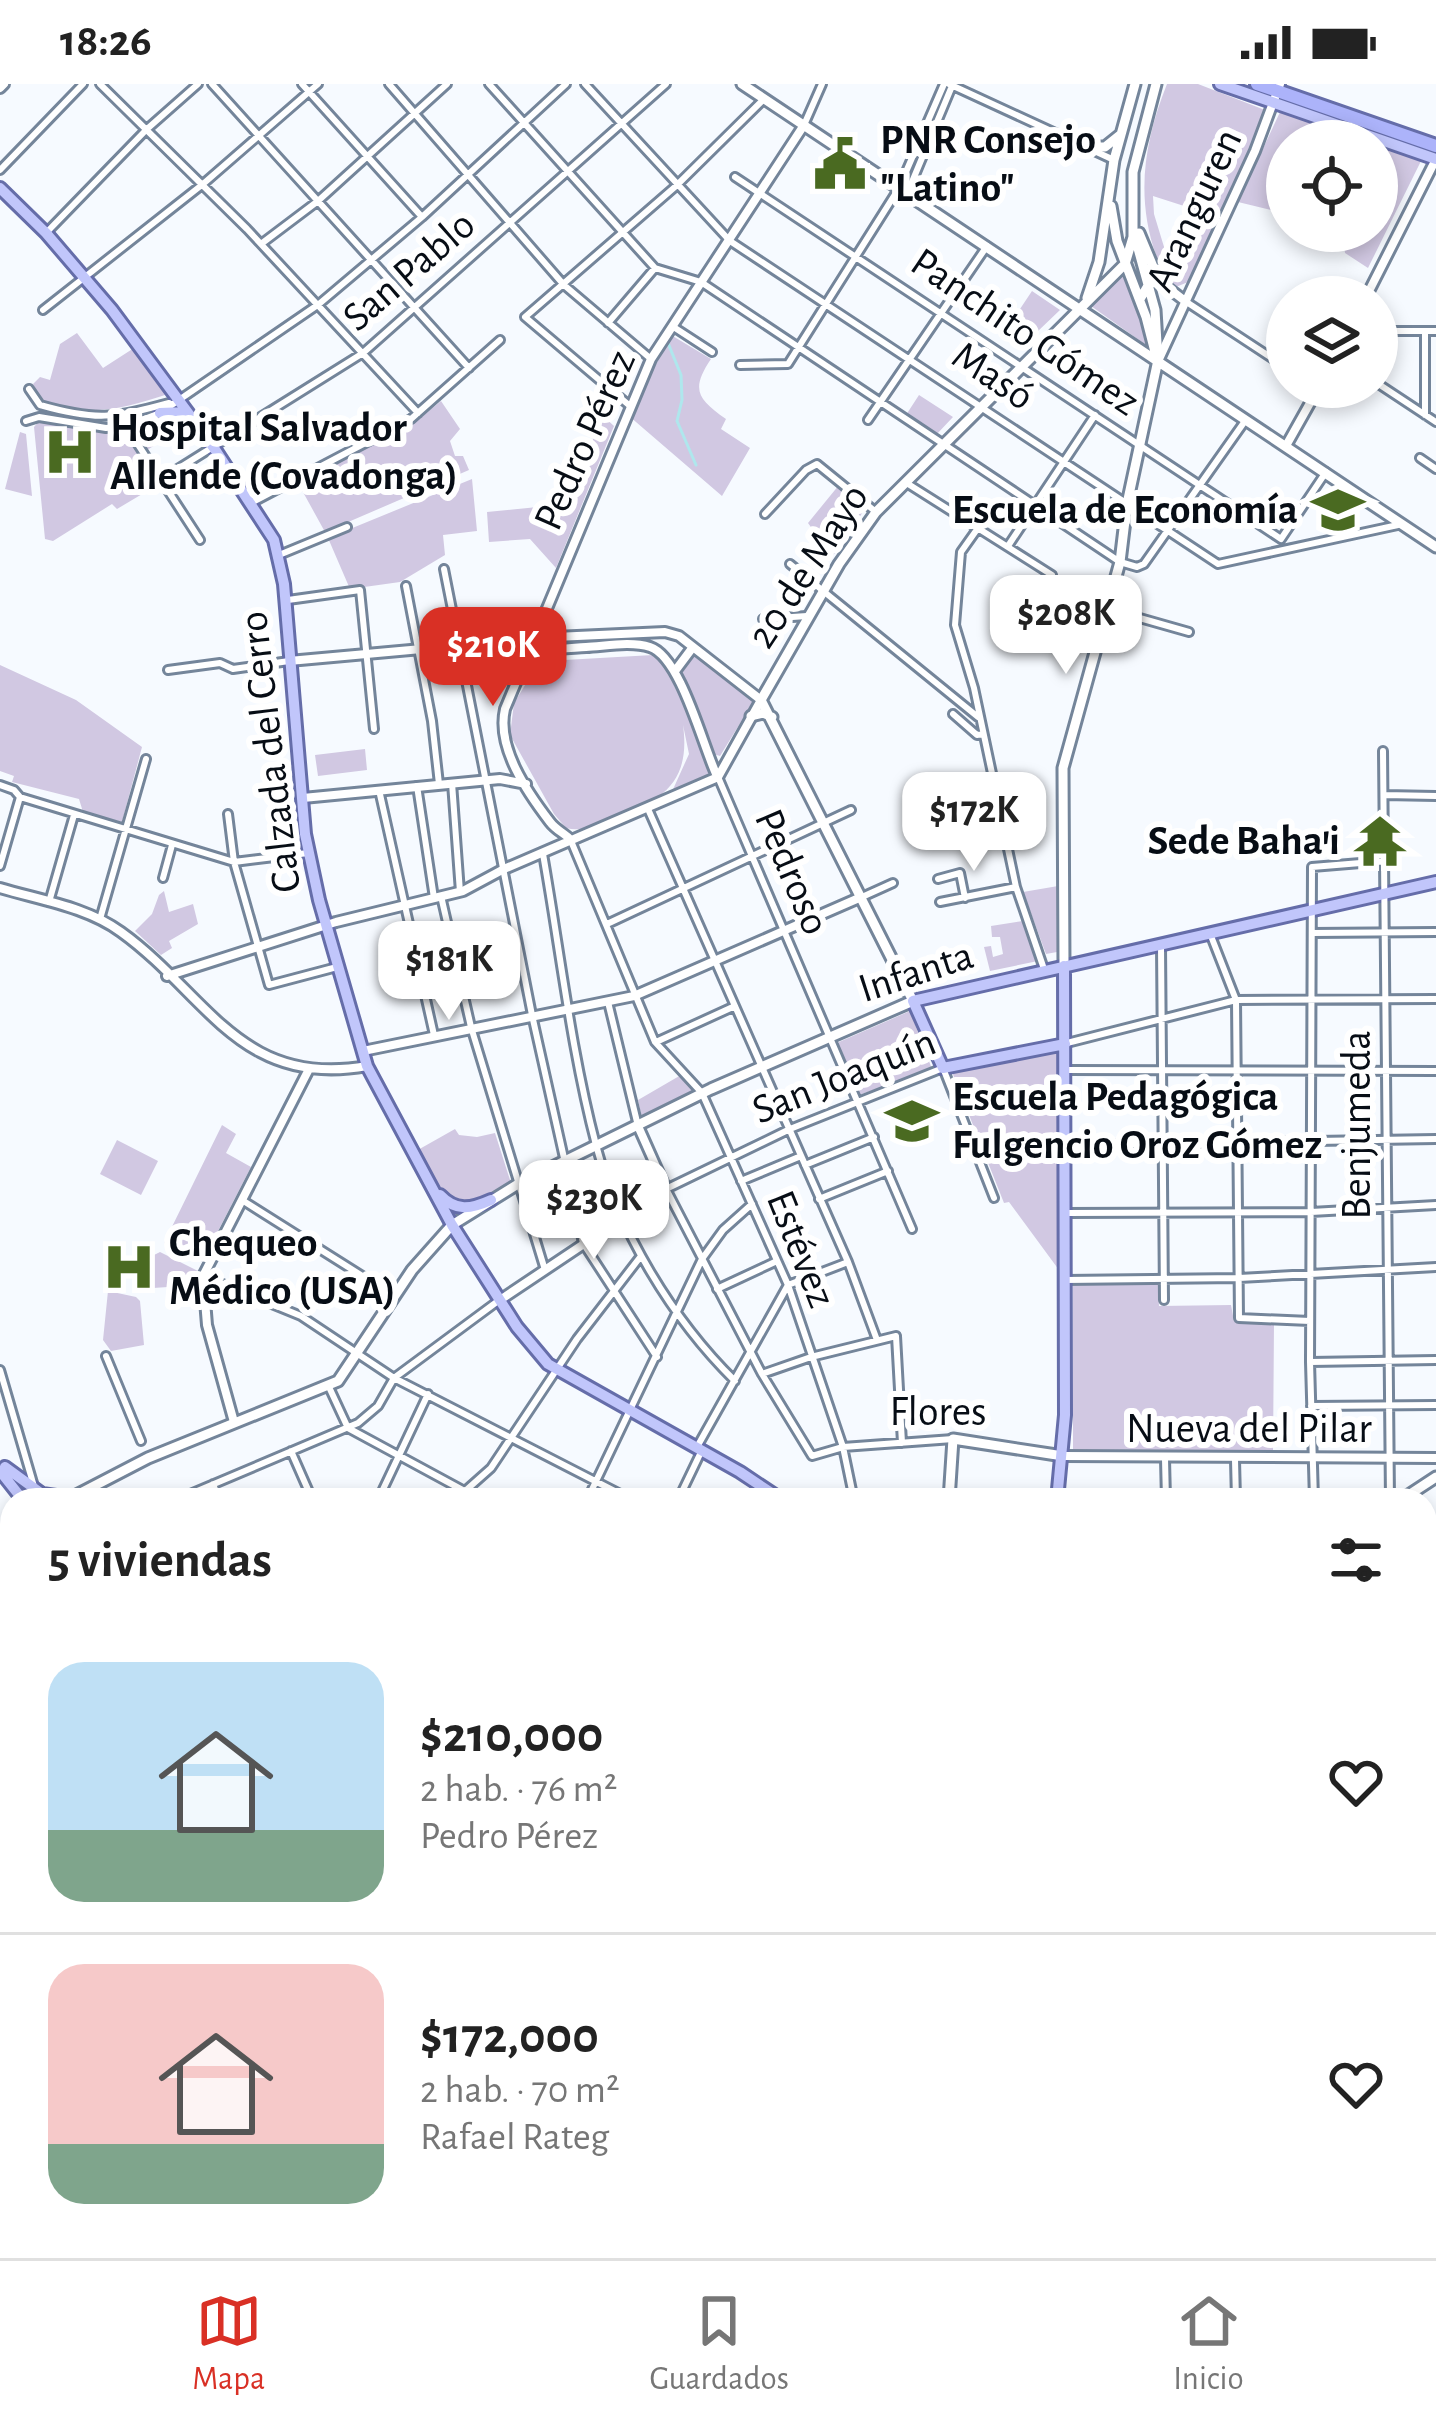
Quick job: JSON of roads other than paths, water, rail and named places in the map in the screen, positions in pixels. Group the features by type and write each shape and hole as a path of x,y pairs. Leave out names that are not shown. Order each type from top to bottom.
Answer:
{"highway":[{"path":"1257,84 1436,146"}],"main road":[{"path":"742,84 1436,547"},
{"name":"20 de Mayo","path":"1082,308 1099,262 1114,160 1135,84"},
{"path":"1125,264 1133,230 1130,192 1156,84"},
{"path":"1220,84 1278,93 1436,159"},
{"path":"1087,148 1105,147 1120,135"},
{"path":"1130,192 1114,160 1125,158 1139,144"},
{"name":"Calzada del Cerro","path":"0,188 86,278 179,400 251,503 279,555 301,798 308,853 326,926 367,1066 452,1225 530,1345 558,1372 764,1487"},
{"name":"20 de Mayo","path":"1110,189 1114,228 1158,360"},
{"path":"1059,1488 1066,1213 1063,768 1120,562 1127,504 1158,360 1154,283 1132,211"},
{"path":"1133,230 1154,283"},
{"name":"20 de Mayo","path":"761,700 876,512 1125,264"},
{"path":"1140,299 1154,283"},
{"path":"160,413 187,412"},
{"path":"772,682 768,700 772,717"},
{"path":"761,700 943,1068"},
{"path":"751,716 763,712 772,717"},
{"name":"Infanta","path":"328,1387 344,1376 394,1296 452,1225 518,1184 702,1093 913,1001 1436,882"},
{"name":"San Joaquín","path":"943,1068 1065,1044"},
{"path":"427,1181 453,1206 466,1208 491,1200"},
{"path":"86,1488 144,1449 328,1387"},
{"path":"950,1488 953,1439"},
{"name":"Flores","path":"953,1439 1063,1456"},
{"path":"2,1466 23,1488"}],"street":[{"path":"0,170 83,84"},
{"path":"100,84 319,304 418,413"},
{"path":"46,233 198,84"},
{"path":"212,84 469,368"},
{"path":"302,84 422,217"},
{"path":"43,310 203,184 318,84"},
{"path":"389,84 564,285 651,359"},
{"path":"261,244 318,201 447,84"},
{"path":"489,84 655,268 701,282 1120,562 1141,566 1247,418"},
{"path":"26,421 39,417 92,427 160,413 319,304 566,84"},
{"name":"Masó","path":"586,84 730,241 1221,565 1286,548"},
{"name":"San Pablo","path":"168,475 363,352 666,84"},
{"name":"Pedro Pérez","path":"569,837 552,824 527,784 502,729 516,679 651,359 804,125 822,84"},
{"path":"740,364 786,364 903,191 949,84 1114,160"},
{"name":"Aranguren","path":"1158,360 1278,93"},
{"path":"630,406 525,317 676,186 764,99"},
{"path":"1377,276 1436,159"},
{"name":"Panchito Gómez","path":"735,177 1281,539"},
{"path":"868,420 987,246"},
{"path":"608,323 655,268"},
{"path":"1154,283 1266,354"},
{"path":"672,326 712,352"},
{"path":"1398,332 1436,331"},
{"path":"1424,415 1425,332"},
{"path":"251,503 418,413 500,340"},
{"path":"29,389 40,405 125,421 179,400"},
{"path":"1398,397 1436,422"},
{"path":"1287,444 1307,408"},
{"path":"1008,546 1095,415"},
{"path":"125,421 200,540"},
{"path":"1420,458 1436,469"},
{"path":"764,514 817,464 876,512"},
{"path":"1326,472 1281,539 1286,548 1401,524"},
{"path":"904,482 1052,575"},
{"path":"279,555 347,527"},
{"path":"977,528 962,552 955,612 1016,887 1045,969"},
{"path":"790,564 981,719"},
{"path":"444,569 532,1016 584,1243 657,1357"},
{"path":"406,586 439,784"},
{"path":"285,601 360,590 374,729"},
{"path":"1108,608 1190,632"},
{"path":"763,619 810,615"},
{"path":"541,617 544,631 555,637"},
{"path":"168,670 220,663 232,669 659,631 679,636 761,700"},
{"path":"530,645 530,654 641,645 659,651 675,671 693,647"},
{"path":"516,679 539,653"},
{"name":"Pedroso","path":"675,671 912,1228"},
{"name":"20 de Mayo","path":"718,777 761,700"},
{"path":"952,714 976,735 984,734"},
{"name":"Benjumeda","path":"1383,751 1389,1488"},
{"path":"708,756 718,763 727,760"},
{"path":"100,920 146,759"},
{"path":"500,779 513,770 514,761"},
{"path":"167,976 326,926 460,892 569,837 582,836 718,777"},
{"path":"301,798 500,779 527,784"},
{"path":"452,783 460,892"},
{"path":"0,785 20,797 74,815 234,862 308,853"},
{"path":"417,786 437,897 471,1027 544,1270"},
{"path":"379,790 434,1035"},
{"path":"1384,795 1436,796"},
{"path":"0,866 20,797"},
{"path":"648,809 848,1262 877,1340"},
{"path":"607,924 851,810"},
{"path":"228,814 234,862 270,986 337,967"},
{"path":"50,902 74,815"},
{"name":"Estévez","path":"569,837 655,1042 702,1093 788,1285 843,1448 851,1488"},
{"path":"163,878 172,844"},
{"path":"543,854 596,1147 641,1255 710,1356 735,1381"},
{"path":"1314,1488 1313,865 1385,861"},
{"path":"938,878 960,873 965,898"},
{"path":"363,1052 634,996 893,883"},
{"path":"940,902 1016,887"},
{"path":"0,888 100,920 134,942 233,1036 308,1071 367,1066"},
{"path":"1312,933 1436,932"},
{"path":"1210,933 1236,1000 1239,1319 1310,1321"},
{"path":"1161,943 1164,1300"},
{"path":"1065,1044 1236,1000 1436,999"},
{"path":"608,1002 638,1126 762,1374 896,1336 902,1443"},
{"path":"655,1042 735,1006"},
{"path":"943,1068 994,1198"},
{"name":"San Joaquín","path":"204,1488 348,1428 378,1406 394,1378 500,1300 666,1190 790,1129 943,1068"},
{"path":"1066,1070 1436,1071"},
{"path":"234,1422 207,1325 203,1276 308,1071"},
{"path":"741,1181 874,1137"},
{"path":"1066,1145 1436,1139"},
{"path":"819,1199 888,1171"},
{"path":"242,1200 394,1296"},
{"path":"593,1488 701,1259 752,1204"},
{"path":"1066,1213 1311,1212 1436,1205"},
{"path":"469,1488 486,1475 641,1255"},
{"path":"717,1289 777,1262"},
{"path":"683,1488 788,1285 848,1262"},
{"path":"1065,1280 1311,1275 1436,1267"},
{"path":"203,1276 301,1316 394,1378 609,1488"},
{"path":"106,1356 144,1449"},
{"path":"1310,1362 1436,1360"},
{"path":"0,1370 29,1488"},
{"name":"Flores","path":"762,1374 813,1457 843,1448 953,1439"},
{"path":"328,1387 348,1428 456,1488"},
{"path":"384,1488 428,1394"},
{"path":"1311,1406 1436,1405"},
{"path":"291,1451 303,1488"},
{"name":"Nueva del Pilar","path":"1063,1456 1436,1458"},
{"path":"1165,1459 1166,1488"},
{"path":"1235,1460 1236,1488"},
{"path":"213,1484 214,1488"}],"waterway":[{"path":"668,343 681,375 677,421 696,465"}],"place":[{"name":"PNR Consejo \"Latino\"","path":"840,164"},
{"name":"Hospital Salvador Allende (Covadonga)","path":"70,452"},
{"name":"Escuela de Economía","path":"1338,510"},
{"name":"Sede Baha’i","path":"1380,841"},
{"name":"Escuela Pedagógica Fulgencio Oroz Gómez","path":"912,1121"},
{"name":"Chequeo Médico (USA)","path":"129,1267"}]}
